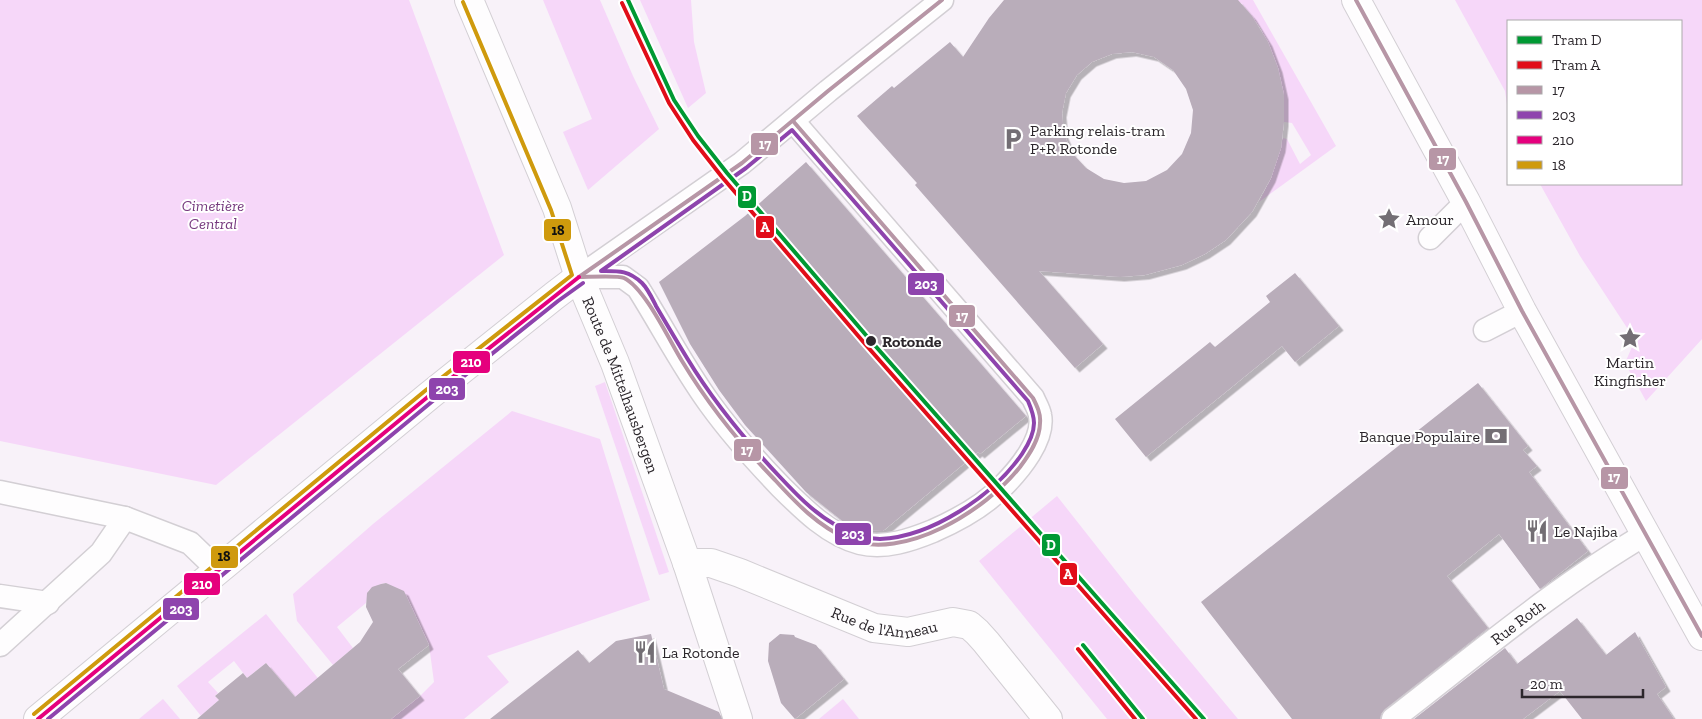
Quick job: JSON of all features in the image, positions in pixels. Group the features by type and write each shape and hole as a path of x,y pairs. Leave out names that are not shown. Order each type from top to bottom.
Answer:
{"street":[{"name":"Route de Mittelhausbergen","path":"469,0 557,208 579,277 618,369 738,719"},
{"path":"1356,0 1466,202 1522,311 1702,636"},
{"path":"38,719 430,395 579,277"},
{"name":"Rue de l'Anneau","path":"686,563 711,563 740,573 874,628 908,632 953,622 969,625 986,642 1048,719"}],"lane":[{"path":"579,277 742,163 942,0"},
{"path":"579,277 623,277 638,288 708,402 728,428 797,504 822,524 844,537 860,543 875,545 895,543 916,537 949,524 973,510 1001,488 1017,471 1030,452 1040,432 1040,416 1033,398 792,121"},
{"path":"1430,238 1466,202"},
{"path":"1485,330 1522,311"},
{"path":"0,492 125,518 190,543 219,571"},
{"path":"0,645 101,553 125,518"},
{"name":"Rue Roth","path":"1394,719 1546,601 1612,554 1646,534"},
{"path":"0,596 48,603"}],"green space":[{"name":"Cimetière Central","path":"0,0 409,0 504,255 216,485 0,441"},
{"path":"543,0 600,0 633,76 659,129 588,190 563,132 592,119"},
{"path":"640,0 691,0 694,42 706,93 688,108"},
{"path":"1236,0 1253,0 1336,146 1259,202 1271,178 1283,138 1287,139 1300,164 1311,155 1292,123 1284,122 1281,83 1261,29 1242,4"},
{"path":"1455,0 1702,0 1702,339 1646,401 1625,363 1635,340 1580,256 1541,185 1682,185 1682,20 1507,20 1507,104 1505,91"},
{"path":"605,382 669,572 659,575 595,386"},
{"path":"512,411 600,439 650,600 487,656 509,682 464,719 391,719 434,682 429,645 404,593 386,583 369,590 366,603 337,627 353,648 333,665 297,621 293,594 373,524"},
{"path":"1057,496 1135,595 1238,719 1107,719 979,561"},
{"path":"266,614 351,719 311,715 266,663 247,678 234,661 208,682 218,693 215,696 219,700 201,716 177,686"},
{"path":"163,699 180,719 139,719"},
{"path":"843,699 859,719 819,719"}],"building":[{"name":"Parking relais-tram P+R Rotonde","path":"1004,0 1238,0 1252,16 1268,42 1278,68 1284,95 1284,122 1281,148 1271,178 1252,212 1226,240 1205,254 1182,265 1145,275 1120,277 1039,271 1103,344 1075,368 915,185 917,183 857,116 892,86 894,88 950,42 963,57 989,18","holes":["1132,52 1154,57 1173,70 1186,89 1193,110 1191,133 1182,154 1167,170 1146,181 1124,183 1104,179 1086,168 1072,153 1064,134 1062,113 1066,93 1077,75 1092,62 1112,54"]},
{"path":"806,162 1026,416 980,454 978,452 883,531 863,530 845,523 806,492 745,425 719,390 690,344 659,282 745,216"},
{"path":"1295,273 1339,326 1295,362 1282,346 1146,457 1115,419 1210,342 1215,347 1270,302 1266,296"},
{"path":"1478,383 1528,446 1523,450 1537,466 1529,472 1588,551 1540,589 1499,534 1447,576 1488,628 1385,709 1380,719 1292,719 1201,602"},
{"path":"386,583 404,591 429,645 398,669 420,696 391,719 197,719 219,700 215,696 243,673 247,678 266,663 295,697 360,642 373,622 366,607 367,593 372,587"},
{"path":"1577,618 1606,655 1635,632 1666,687 1657,694 1674,719 1582,719 1560,691 1523,719 1414,719 1505,648 1517,664"},
{"path":"651,634 664,689 719,712 722,719 490,719 578,650 589,663 616,641"},
{"path":"780,634 794,635 816,645 844,679 795,719 781,703 768,661 769,643"}],"tram line":[{"name":"D","path":"628,0 674,100 698,136 727,173 871,341 1204,719"},
{"name":"A","path":"622,3 669,103 693,140 722,177 866,345 1196,719"},
{"name":"D","path":"1083,645 1143,719"},
{"name":"A","path":"1078,649 1135,719"}],"transit line":[{"name":"17","path":"579,277 742,163 942,0"},
{"name":"17","path":"1356,0 1466,202 1522,311 1702,636"},
{"name":"18","path":"34,714 426,390 572,275 551,210 463,2"},
{"name":"17","path":"579,277 621,277 632,284 648,303 703,393 737,438 800,506 837,534 848,539 870,544 894,544 918,538 942,528 987,500 1020,467 1036,441 1040,429 1040,420 1033,398 793,121"},
{"name":"203","path":"792,130 1028,401 1032,412 1034,427 1030,439 1010,470 995,485 959,512 920,531 880,539 868,538 845,530 812,508 767,463 719,405 697,374 644,285 627,273 601,271 746,168 792,130"},
{"name":"210","path":"38,719 430,395 579,277"},
{"name":"203","path":"48,719 434,400 583,283"}],"place":[{"name":"Parking relais-tram P+R Rotonde","path":"1013,139"},
{"name":"Amour","path":"1389,219"},
{"name":"Martin Kingfisher","path":"1630,338"},
{"name":"Rotonde","path":"871,341"},
{"name":"Banque Populaire","path":"1496,436"},
{"name":"Le Najiba","path":"1537,531"},
{"name":"La Rotonde","path":"645,652"}]}
